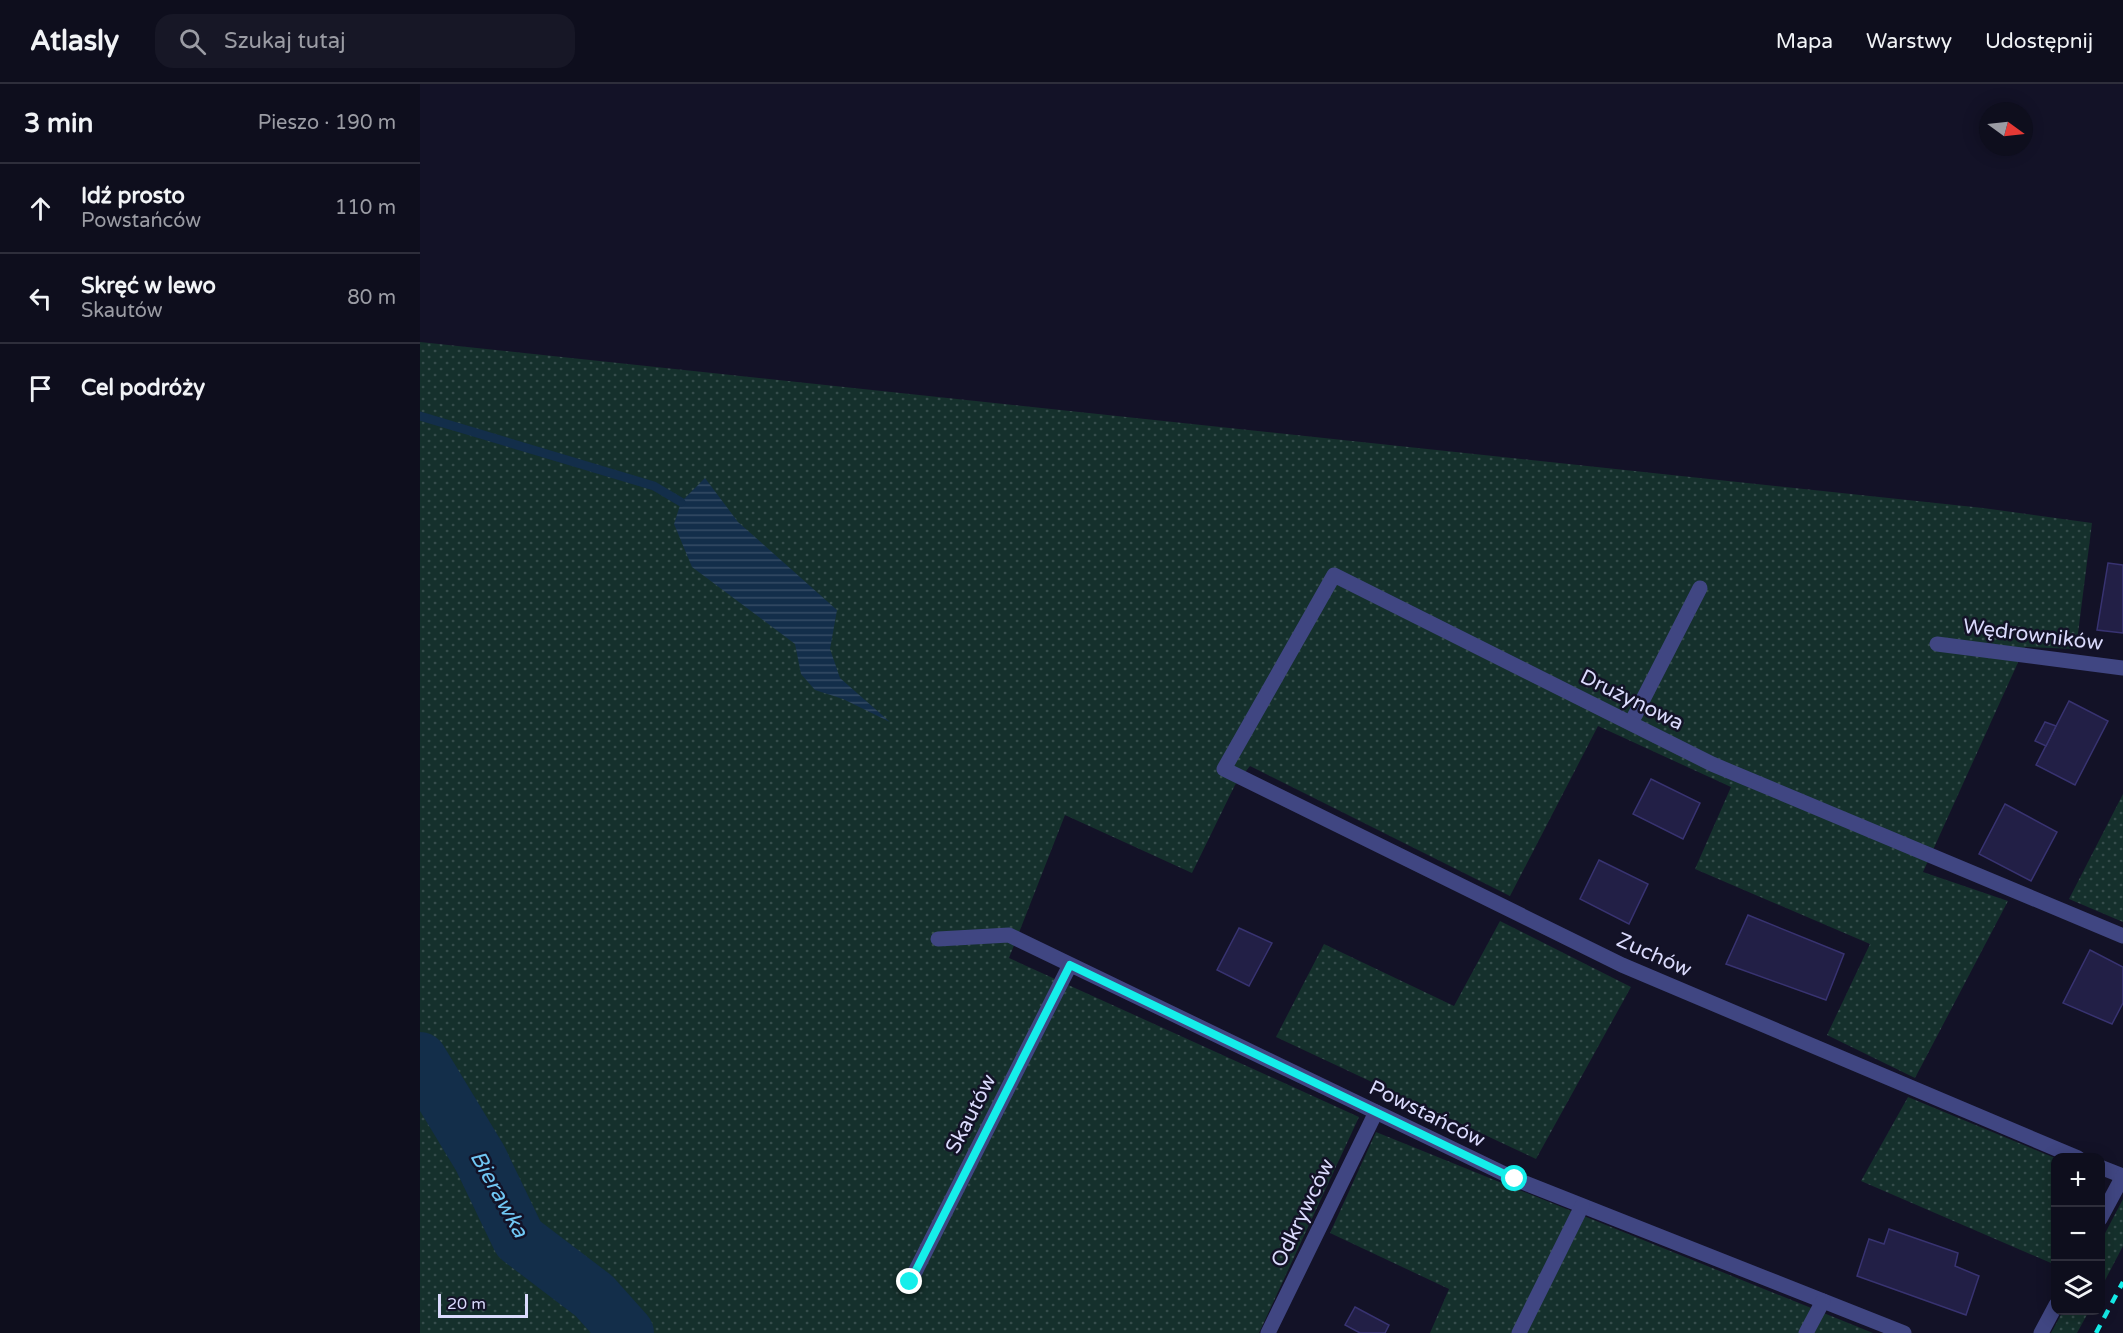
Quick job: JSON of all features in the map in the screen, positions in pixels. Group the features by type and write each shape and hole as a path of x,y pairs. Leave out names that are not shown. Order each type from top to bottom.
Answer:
{"street":[{"name":"Drużynowa","path":"1224,769 1334,576 1712,764 2123,936"},
{"path":"1631,723 1700,588"},
{"name":"Wędrowników","path":"1937,644 2123,668"},
{"name":"Zuchów","path":"1224,769 1622,966 2066,1153"},
{"name":"Powstańców","path":"938,939 1009,935 1515,1179 1904,1333"},
{"name":"Skautów","path":"910,1282 1070,965"},
{"name":"Odkrywców","path":"1268,1333 1376,1112"},
{"path":"2105,1169 2123,1176 2105,1210"},
{"path":"1519,1333 1582,1206"},
{"path":"1806,1333 1823,1301"},
{"path":"2041,1333 2051,1313"}],"green space":[{"path":"420,342 1983,508 2092,523 2076,649 2025,647 1923,872 2008,901 1915,1078 1827,1035 1870,944 1695,869 1731,787 1598,726 1510,896 1250,766 1235,785 1192,873 1065,815 1009,958 1359,1117 1259,1333 420,1333"},
{"path":"2123,794 2123,922 2069,899"},
{"path":"1500,921 1631,987 1536,1159 1276,1037 1324,944 1454,1006"},
{"path":"1908,1097 2051,1156 2051,1263 1861,1181"},
{"path":"1376,1132 1873,1333 1430,1333 1449,1289 1330,1233"},
{"path":"2123,1199 2123,1246 2105,1280 2105,1261 2105,1233"},
{"path":"2061,1315 2087,1315 2077,1333 2051,1333"}],"water":[{"path":"705,478 738,522 837,610 830,649 840,678 890,722 843,699 815,690 801,674 795,644 692,567 674,524 681,502"}],"building":[{"path":"2108,563 2123,565 2123,633 2097,630"},
{"path":"2069,701 2108,721 2075,785 2036,765"},
{"path":"2045,722 2056,726 2046,746 2035,741"},
{"path":"1651,779 1700,803 1683,839 1633,814"},
{"path":"2005,804 2057,832 2031,881 1979,854"},
{"path":"1599,860 1648,884 1629,924 1580,899"},
{"path":"1748,915 1844,954 1826,1000 1726,964"},
{"path":"1239,928 1272,943 1249,986 1217,970"},
{"path":"2090,950 2123,967 2123,1003 2112,1024 2063,1003"},
{"path":"1889,1229 1958,1253 1955,1266 1979,1276 1966,1315 1857,1276 1869,1239 1884,1244"},
{"path":"1355,1307 1389,1325 1385,1333 1360,1333 1345,1325"}],"waterway":[{"path":"420,416 654,486 681,502"},
{"name":"Bierawka","path":"420,1059 480,1158 519,1239 594,1296 627,1333"}],"railway":[{"path":"2096,1333 2123,1282"}],"route":[{"path":"910,1282 1070,965 1515,1179"}]}
